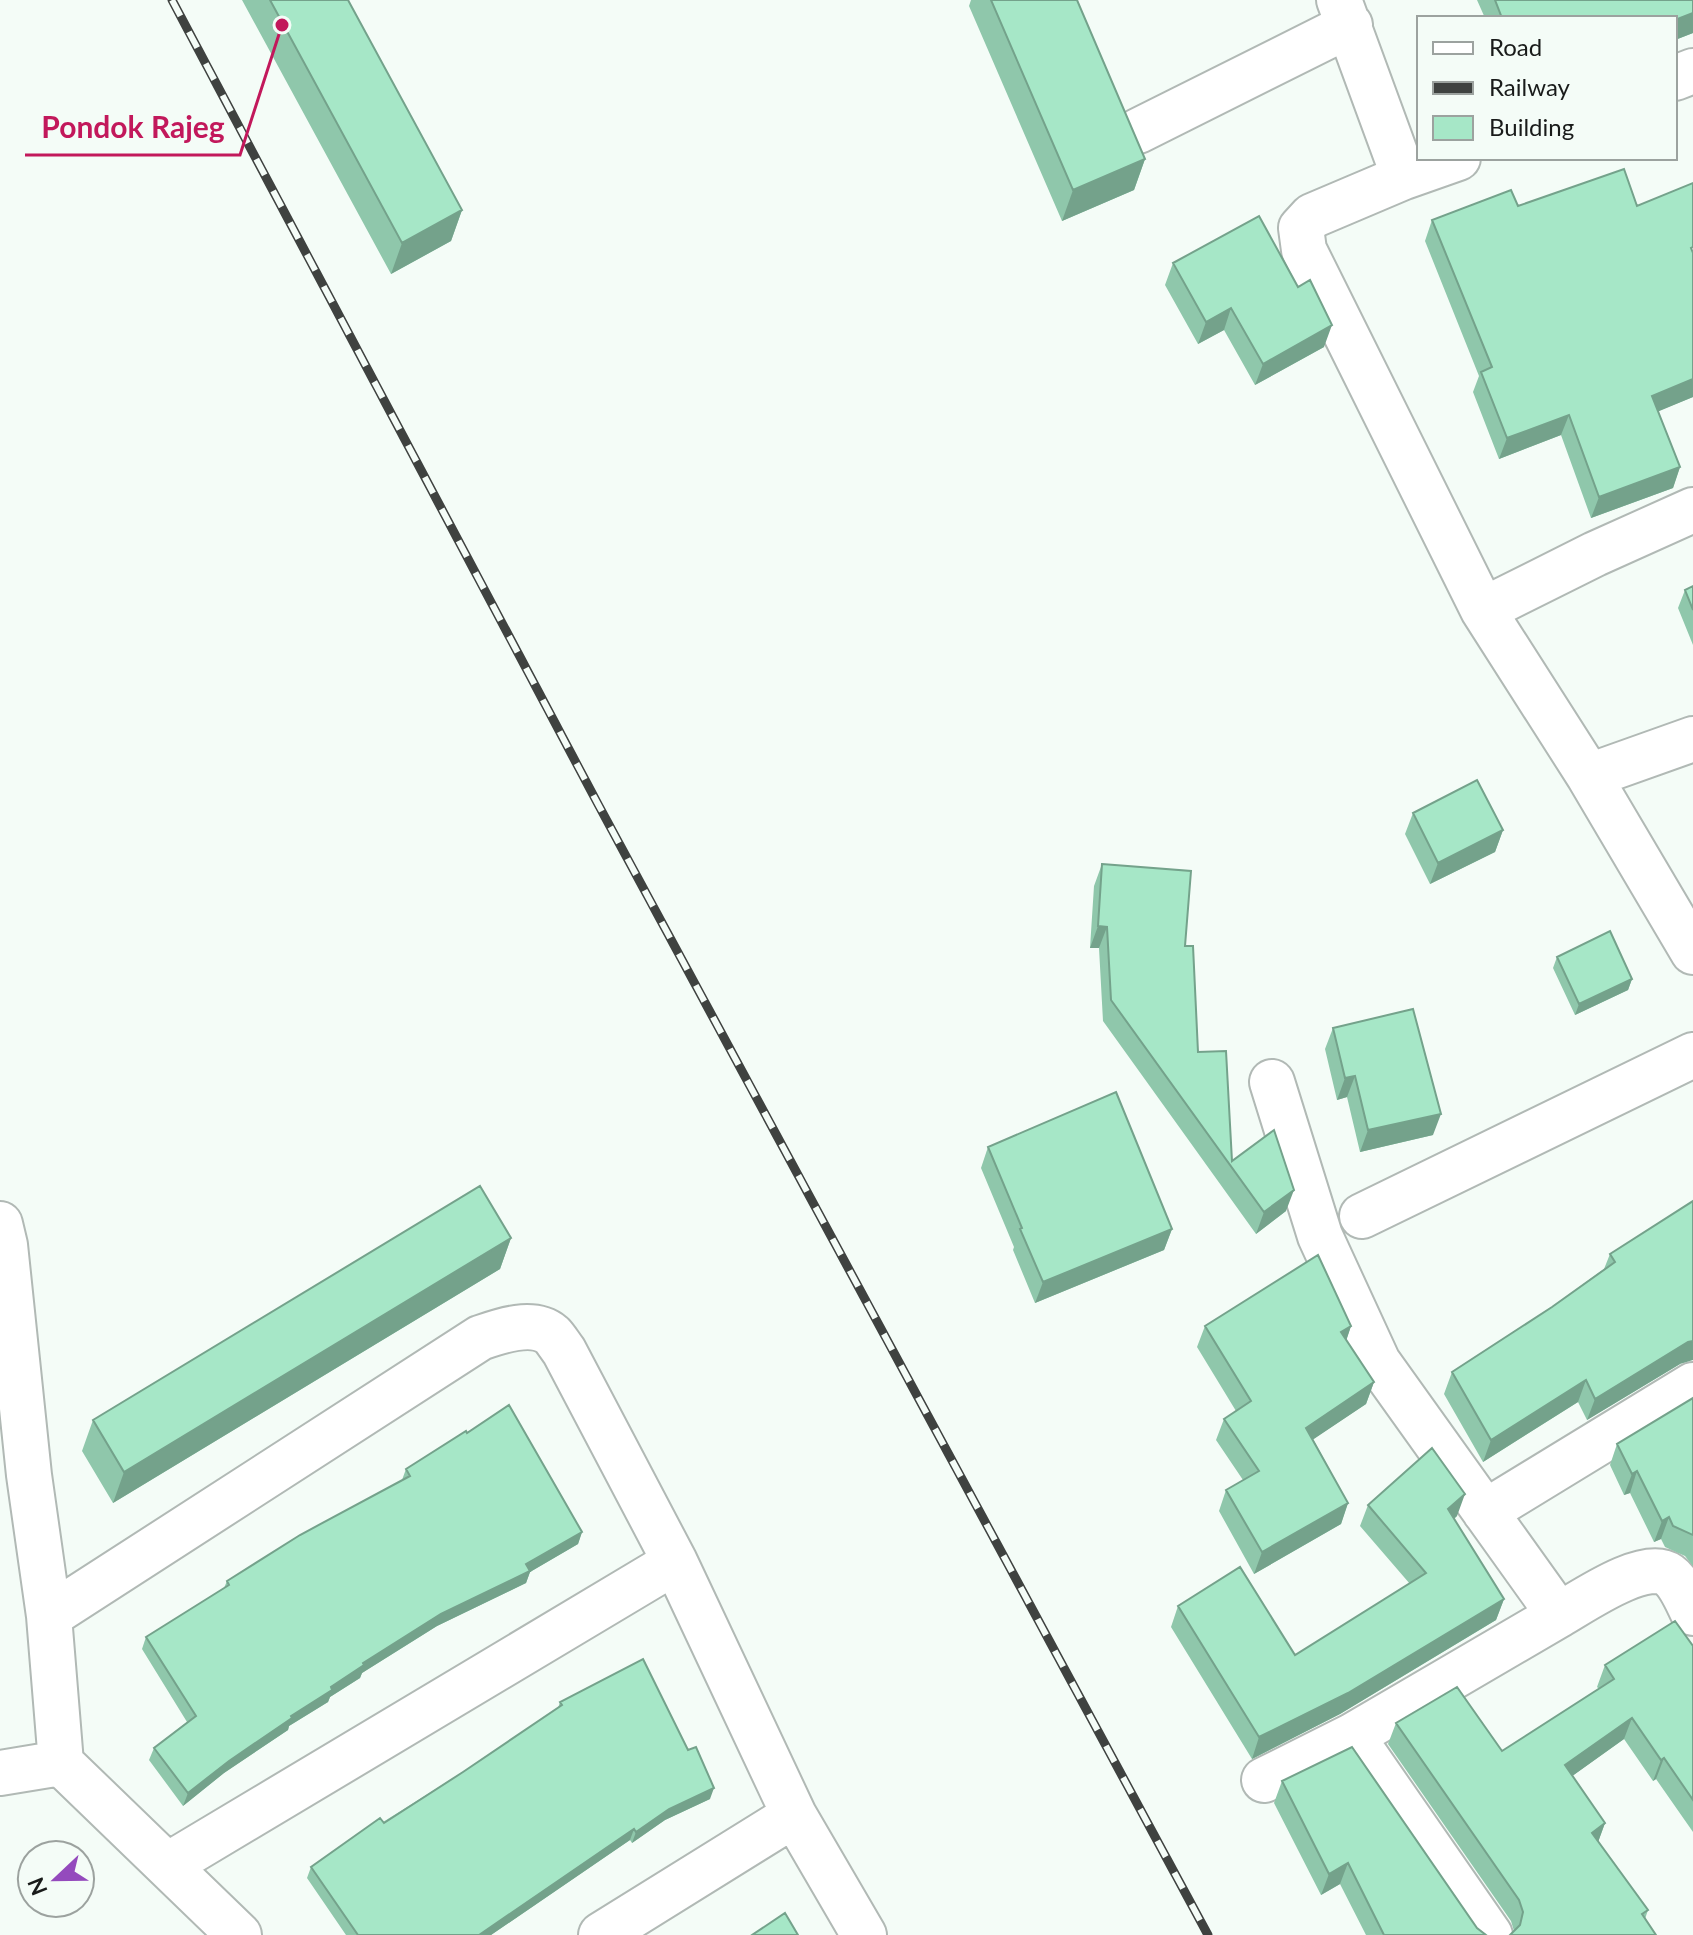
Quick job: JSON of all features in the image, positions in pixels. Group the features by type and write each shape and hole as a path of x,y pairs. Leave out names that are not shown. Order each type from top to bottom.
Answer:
{"street":[{"path":"1138,131 1345,12 1404,177"},
{"path":"1452,160 1312,216 1301,228 1304,250 1483,610 1589,776 1693,952"},
{"path":"1483,610 1595,554 1693,510"},
{"path":"1589,776 1693,739"},
{"path":"1362,1216 1693,1055"},
{"path":"1272,1082 1320,1236 1378,1362 1559,1615"},
{"path":"0,1224 5,1245 14,1477 49,1616 61,1763 239,1935"},
{"path":"49,1616 480,1338 507,1329 536,1329 550,1334 564,1351 675,1562 794,1815 864,1935"},
{"path":"1485,1512 1693,1385"},
{"path":"168,1865 675,1562"},
{"path":"1264,1780 1352,1736 1631,1576 1655,1570 1670,1576 1693,1613"},
{"path":"1352,1736 1490,1935"},
{"path":"0,1773 61,1763"},
{"path":"601,1935 794,1815"}],"building":[{"path":"270,0 348,0 462,210 402,243"},
{"path":"991,0 1077,0 1145,159 1073,190"},
{"path":"1495,0 1693,0 1693,13 1677,19 1677,16 1501,16"},
{"path":"1624,169 1637,206 1693,183 1693,379 1652,396 1680,467 1599,497 1569,415 1507,438 1481,372 1492,367 1432,220 1511,190 1518,206"},
{"path":"1259,216 1298,287 1310,280 1332,325 1263,364 1231,308 1206,322 1173,263"},
{"path":"1693,586 1693,610 1685,590"},
{"path":"1477,780 1503,830 1438,863 1413,813"},
{"path":"1102,864 1191,871 1185,946 1193,946 1198,1052 1226,1051 1232,1161 1274,1130 1294,1190 1264,1212 1111,1000 1107,927 1098,926"},
{"path":"1610,931 1632,979 1579,1004 1557,957"},
{"path":"1413,1009 1441,1114 1368,1130 1355,1076 1345,1078 1333,1028"},
{"path":"1116,1092 1172,1229 1043,1282 988,1147"},
{"path":"480,1186 511,1238 124,1472 93,1420"},
{"path":"1693,1201 1693,1341 1595,1399 1586,1380 1491,1440 1452,1372 1552,1307 1615,1262 1610,1254"},
{"path":"1318,1255 1351,1326 1341,1332 1374,1382 1306,1428 1348,1503 1262,1552 1226,1490 1259,1471 1224,1419 1251,1401 1205,1326"},
{"path":"1693,1398 1693,1535 1673,1526 1669,1517 1662,1521 1637,1471 1632,1474 1617,1444"},
{"path":"509,1405 582,1532 526,1564 530,1571 441,1614 363,1663 331,1687 332,1690 291,1716 188,1793 154,1748 196,1716 146,1637 229,1585 227,1581 300,1535 410,1476 406,1469"},
{"path":"1432,1448 1465,1494 1448,1509 1504,1599 1348,1693 1259,1737 1178,1606 1240,1567 1295,1655 1426,1573 1368,1505"},
{"path":"1675,1621 1693,1646 1693,1800 1632,1718 1565,1765 1605,1823 1592,1833 1648,1910 1642,1914 1656,1935 1510,1935 1520,1925 1523,1912 1519,1900 1396,1723 1457,1687 1502,1751 1614,1679 1605,1665"},
{"path":"643,1659 688,1750 696,1747 714,1788 669,1809 636,1832 634,1829 479,1935 358,1935 311,1867 380,1818 384,1823 463,1772 562,1705 560,1702"},
{"path":"1352,1747 1477,1928 1486,1935 1384,1935 1348,1863 1329,1874 1282,1781"},
{"path":"785,1913 798,1935 752,1935"}],"railway":[{"path":"172,0 599,806 1208,1935"}],"place":[{"name":"Pondok Rajeg","path":"282,25"}]}
